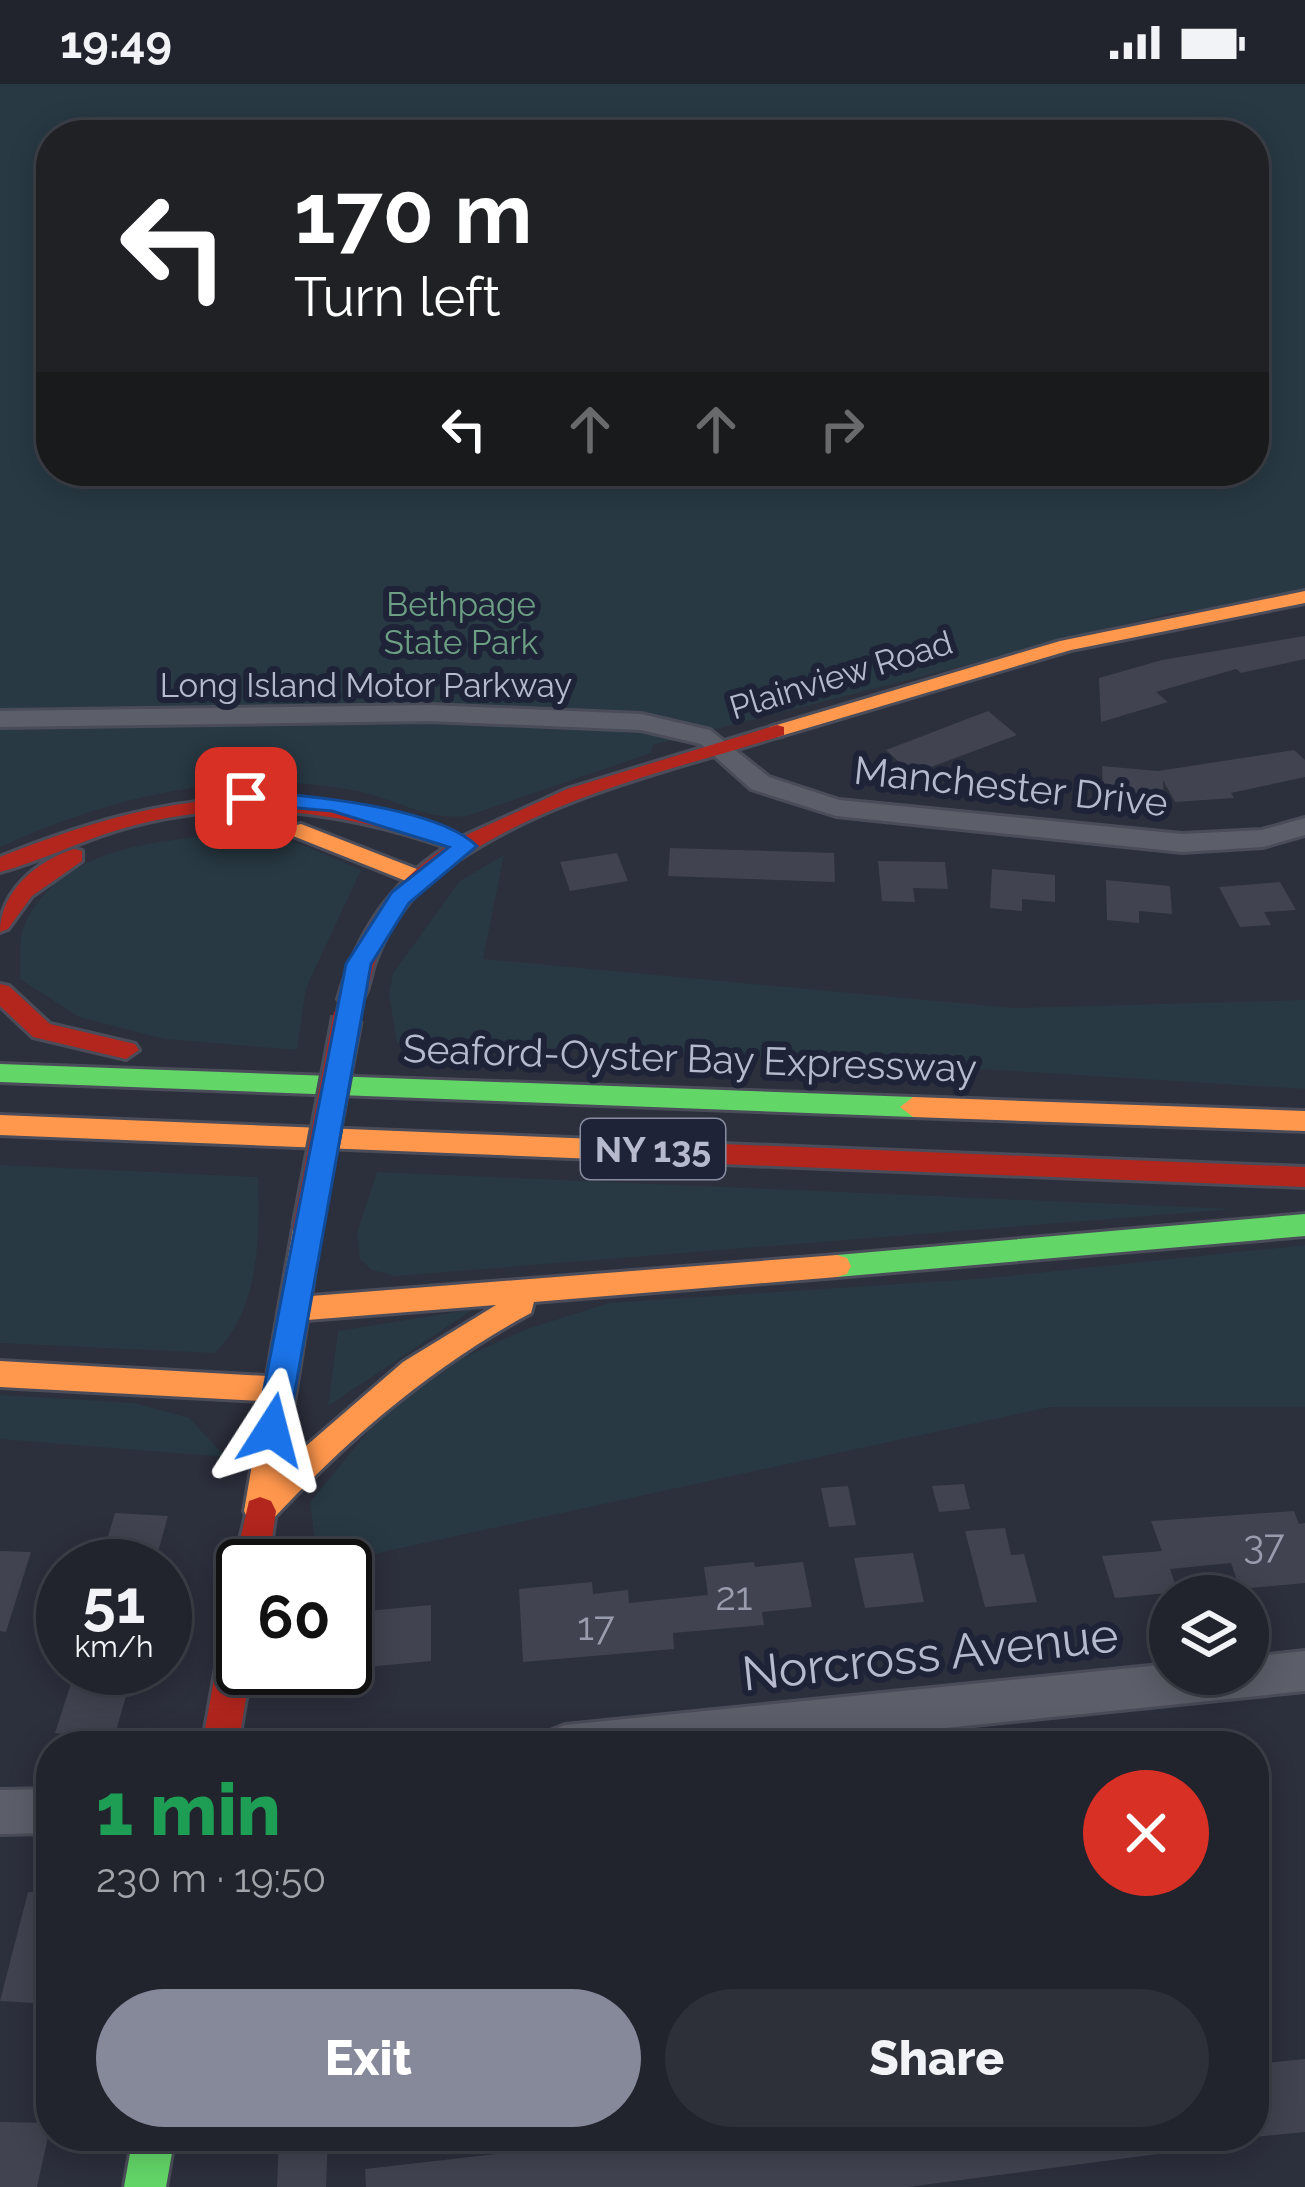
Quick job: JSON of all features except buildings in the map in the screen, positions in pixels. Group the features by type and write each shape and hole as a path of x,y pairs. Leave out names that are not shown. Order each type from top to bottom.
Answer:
{"main road":[{"name":"Plainview Road","path":"255,1539 278,1389 351,999 369,940 419,878 465,846 531,814 727,748 1132,626 1305,597"},
{"path":"0,865 102,820 217,799 333,804 420,826 465,846"},
{"path":"0,924 40,877 82,852 136,833 199,823 280,826 350,846 419,878"},
{"path":"0,992 42,1031 90,1046 417,1088"},
{"name":"Seaford-Oyster Bay Expressway","path":"0,1073 1305,1121"},
{"name":"NY 135","path":"0,1125 1305,1177"},
{"path":"293,1309 553,1292 1305,1225"},
{"path":"260,1511 393,1378 458,1336 553,1292"},
{"path":"0,1374 278,1389"},
{"path":"223,1731 229,1695"},
{"path":"146,2187 152,2151"}],"street":[{"name":"Long Island Motor Parkway","path":"0,719 430,713 641,722 694,732 727,748"},
{"name":"Manchester Drive","path":"727,748 760,782 836,808 1182,842 1263,838 1305,826"},
{"name":"Norcross Avenue","path":"713,1731 1305,1671"},
{"path":"0,1811 36,1811"}],"green space":[{"name":"Bethpage State Park","path":"0,84 1305,84 1305,596 1171,613 653,745 651,753 467,816 439,815 362,792 269,782 131,800 0,847"},
{"path":"234,834 301,844 361,870 306,988 297,1050 165,1039 79,1017 20,979 25,923 42,897 64,877 89,862 145,844"},
{"path":"504,855 483,959 1013,1008 1305,1000 1305,1089 767,1056 397,1043 389,994 393,973 460,881"},
{"path":"0,1165 258,1177 254,1271 230,1335 215,1353 0,1343"},
{"path":"377,1172 1234,1209 396,1276 372,1270 360,1259 357,1233"},
{"path":"1305,1245 1305,1407 1050,1407 372,1554 372,1539 315,1539 310,1502 410,1381 527,1329 609,1303 989,1278"},
{"path":"474,1309 328,1406 338,1331"},
{"path":"0,1395 134,1403 189,1418 226,1457 0,1439"}],"traffic: fast":[{"path":"0,1073 913,1107"},
{"path":"837,1266 1305,1225"},
{"path":"145,2187 151,2151"}],"traffic: slow":[{"path":"777,731 1067,645 1305,597"},
{"path":"301,831 419,878"},
{"path":"913,1107 1305,1121"},
{"path":"0,1125 722,1154"},
{"path":"260,1511 307,1229"},
{"path":"293,1309 837,1266"},
{"path":"260,1511 381,1396 448,1347 521,1305"},
{"path":"0,1374 278,1389"}],"traffic: jam":[{"path":"351,999 369,946 398,899 433,866 476,838 575,794 777,731"},
{"path":"0,865 119,822 231,803 344,810 465,846"},
{"path":"0,924 24,891 74,856"},
{"path":"0,992 42,1031 126,1050"},
{"path":"307,1229 351,999"},
{"path":"722,1154 1305,1177"},
{"path":"255,1539 260,1511"},
{"path":"223,1731 229,1695"}],"route":[{"path":"246,798 333,804 420,826 465,846 419,878 383,919 358,964 272,1430"}]}
